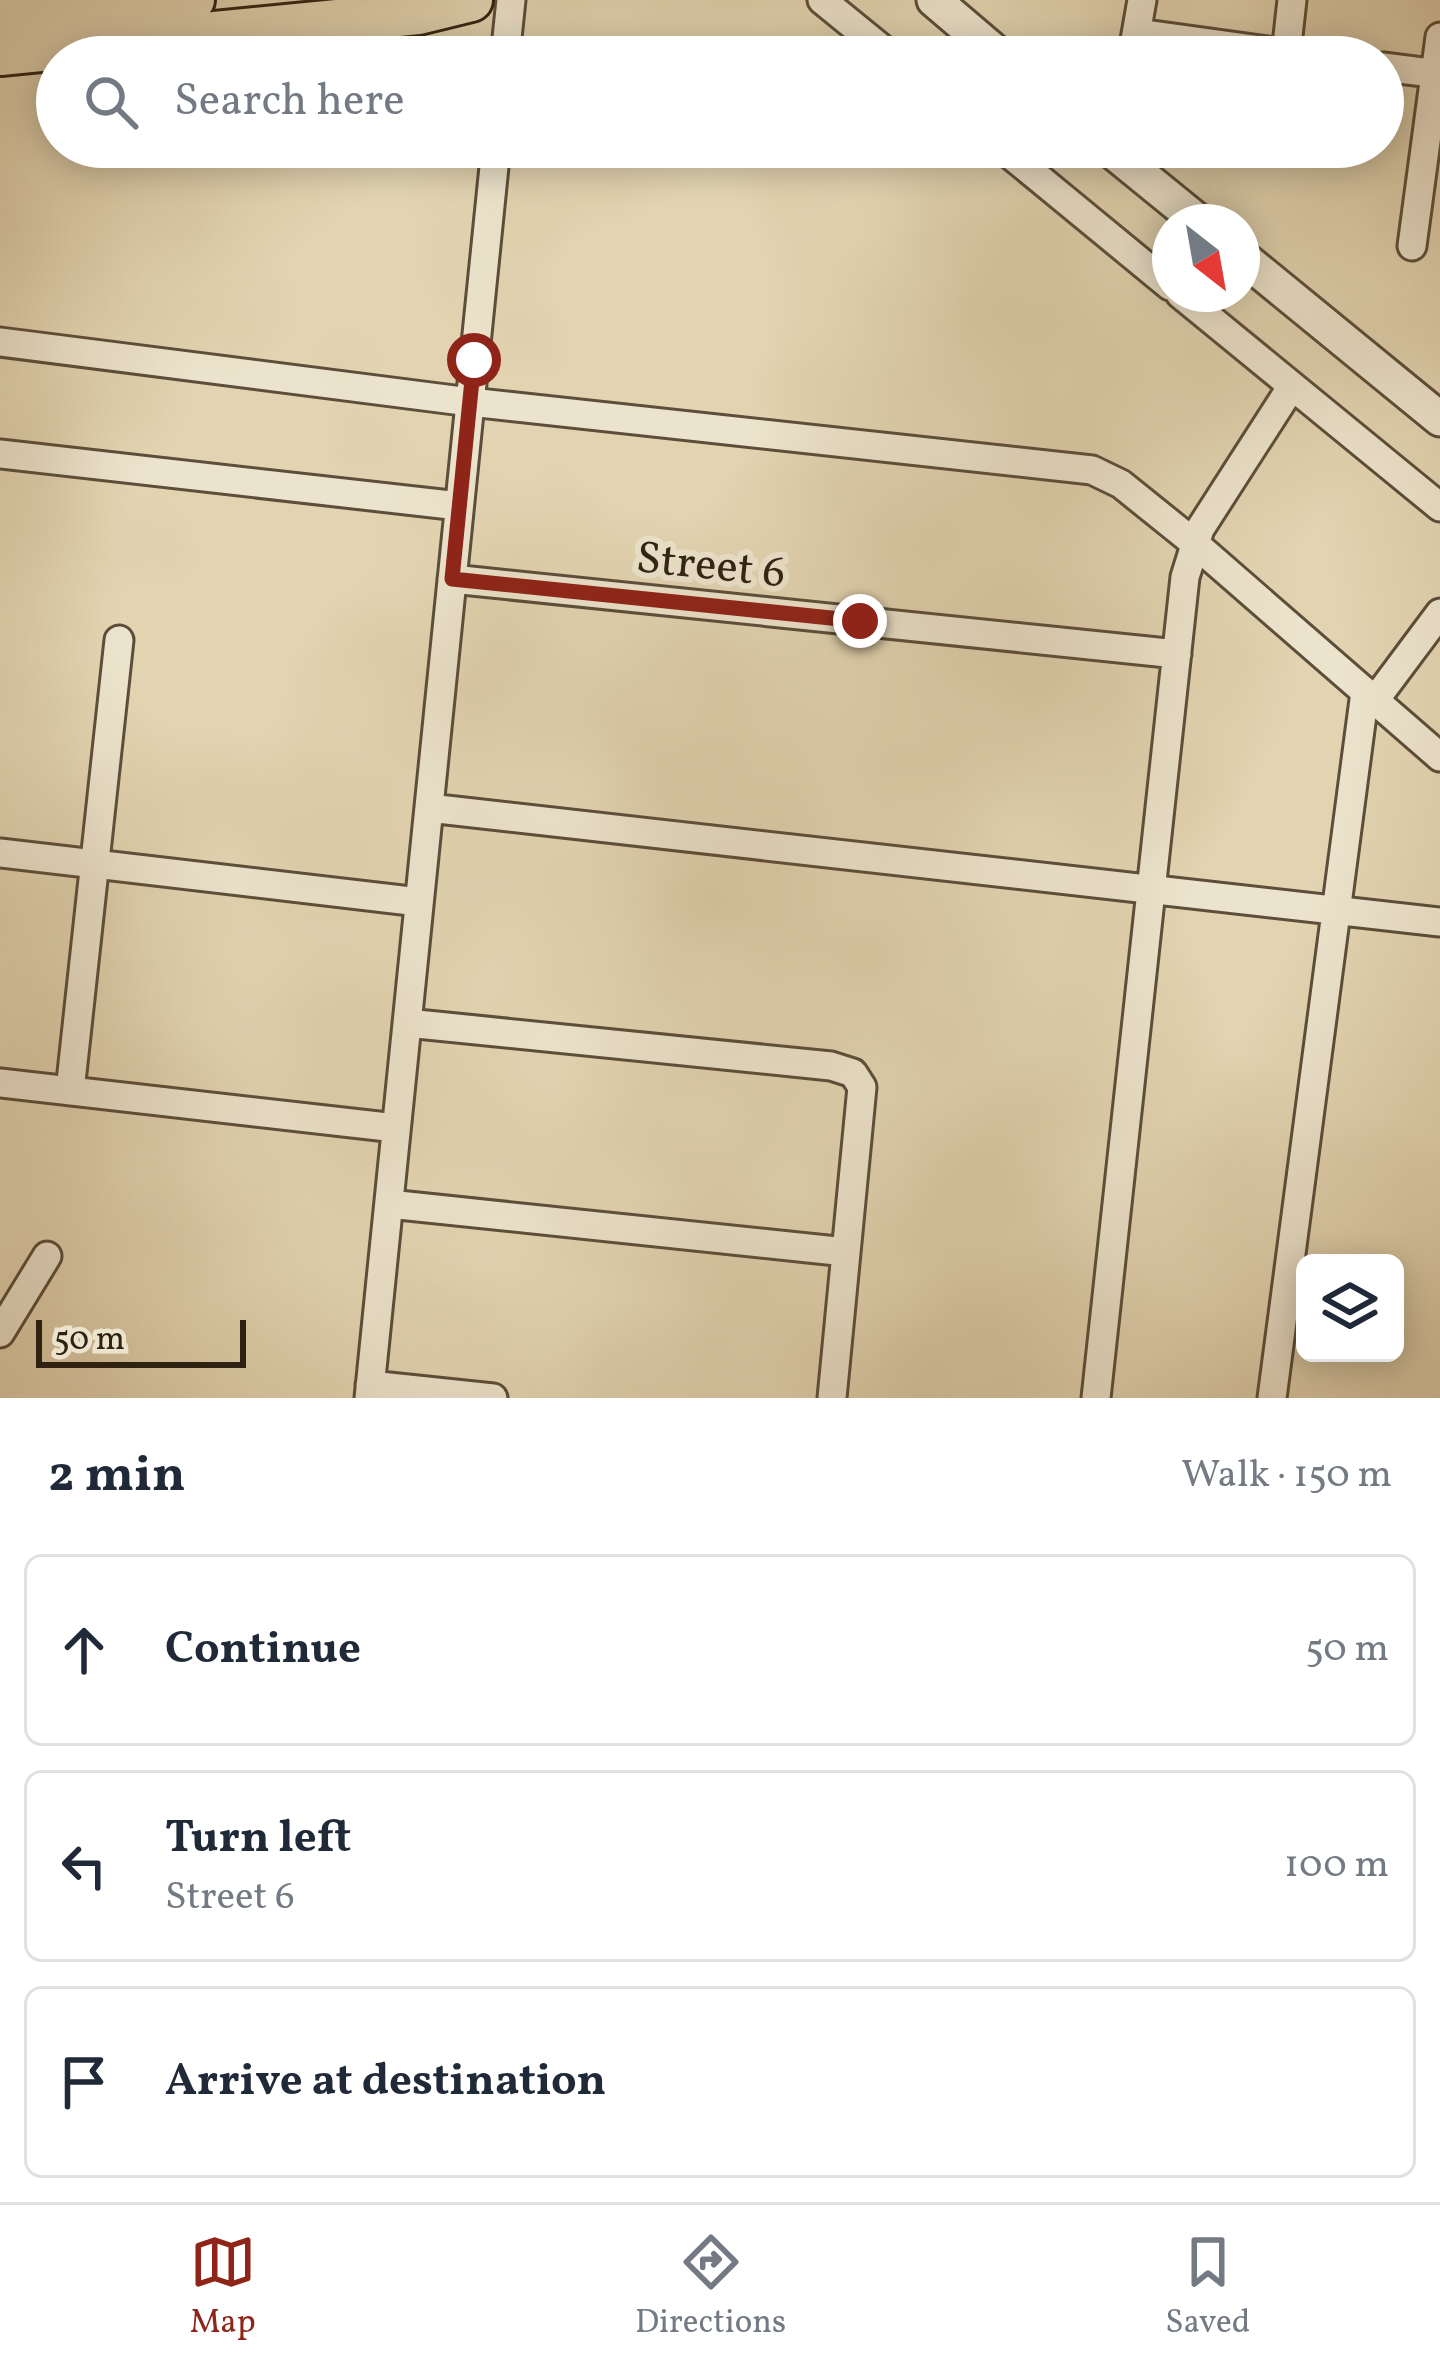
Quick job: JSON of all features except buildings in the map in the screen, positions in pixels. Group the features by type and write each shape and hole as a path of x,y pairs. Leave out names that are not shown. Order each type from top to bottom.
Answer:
{"highway":[{"path":"0,19 189,12 418,14 470,0"},
{"path":"84,36 189,12"},
{"path":"0,55 36,47"}],"street":[{"path":"507,36 511,0"},
{"path":"822,0 866,36"},
{"path":"934,0 976,36"},
{"path":"1136,36 1142,0"},
{"path":"1292,0 1297,36"},
{"path":"1412,246 1440,37"},
{"path":"1404,70 1438,74"},
{"path":"493,1398 370,1391 494,168"},
{"path":"1027,168 1152,271"},
{"path":"1133,168 1176,204"},
{"path":"1260,272 1440,419"},
{"path":"1202,312 1440,507"},
{"path":"0,342 470,402 1092,470 1120,484 1193,542 1440,758"},
{"path":"1096,1398 1193,542 1292,386"},
{"path":"1,459 459,506"},
{"name":"Street 6","path":"452,579 1177,654"},
{"path":"1272,1398 1335,910 1370,696 1440,613"},
{"path":"70,1091 118,640"},
{"path":"429,808 1440,922"},
{"path":"0,853 419,902"},
{"path":"407,1023 831,1066 853,1073 862,1088 832,1398"},
{"path":"0,1083 396,1128"},
{"path":"388,1204 846,1252"},
{"path":"0,1334 47,1256"}],"route":[{"path":"474,360 452,579 860,621"}]}
